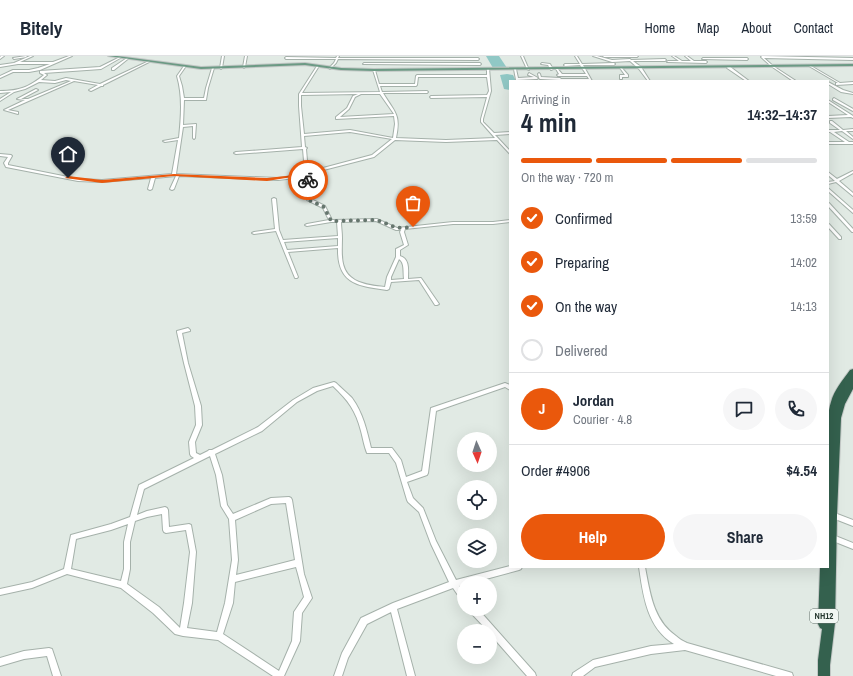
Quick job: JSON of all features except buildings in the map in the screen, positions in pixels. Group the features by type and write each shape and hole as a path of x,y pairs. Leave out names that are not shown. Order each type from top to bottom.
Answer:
{"highway":[{"name":"NH12","path":"829,489 837,418 853,372"},
{"name":"NH12","path":"847,392 853,381"},
{"name":"NH12","path":"824,670 829,623 830,537 832,515 831,476"},
{"name":"NH12","path":"824,670 825,568"}],"main road":[{"path":"110,56 185,66 213,68 316,65 330,68 363,70 584,69 853,65"}],"street":[{"path":"14,58 29,56"},
{"path":"0,68 18,63 32,56"},
{"path":"0,68 30,71 58,63 71,56"},
{"path":"221,68 224,56"},
{"path":"244,67 246,56"},
{"path":"522,56 528,69"},
{"path":"576,56 590,80"},
{"path":"595,56 637,56"},
{"path":"595,56 612,61 644,60 646,62 654,62 652,60 706,62"},
{"path":"626,56 640,68 648,80"},
{"path":"660,56 673,67"},
{"path":"673,56 681,62"},
{"path":"686,56 693,62"},
{"path":"711,67 700,57 739,56"},
{"path":"0,92 22,90 46,75 41,72 101,68 121,57"},
{"path":"282,65 287,57 477,57 481,69"},
{"path":"320,57 300,94 300,106 304,135 309,200 324,207 331,221"},
{"path":"330,68 338,57"},
{"path":"363,57 363,70"},
{"path":"762,57 853,58"},
{"path":"762,57 772,66 793,80"},
{"path":"113,69 128,58"},
{"path":"409,58 410,70"},
{"path":"460,58 464,69"},
{"path":"703,59 747,59"},
{"path":"90,90 150,61"},
{"path":"612,61 616,68"},
{"path":"18,63 58,63"},
{"path":"364,64 480,64"},
{"path":"542,64 550,65 552,69"},
{"path":"565,65 614,64"},
{"path":"174,175 181,126 182,99 181,83 178,76 185,66"},
{"path":"810,66 839,83"},
{"path":"728,67 747,80"},
{"path":"42,68 55,69 56,71"},
{"path":"182,99 206,99 207,85 213,68"},
{"path":"621,68 627,76 621,76 621,78"},
{"path":"488,69 490,91 482,122 509,151"},
{"path":"515,69 517,79 540,78 576,80"},
{"path":"557,69 560,79"},
{"path":"0,77 15,70"},
{"path":"0,155 10,156 7,166 78,180 102,181 174,175 267,179 295,177 373,156 394,139 398,122 396,115 381,93 374,70"},
{"path":"530,74 536,78"},
{"path":"539,74 540,78"},
{"path":"560,79 588,75"},
{"path":"379,85 416,85 417,76 489,76"},
{"path":"38,81 54,82 64,79 102,85"},
{"path":"17,113 5,110 74,80"},
{"path":"829,84 853,83"},
{"path":"829,84 853,83"},
{"path":"829,84 852,94"},
{"path":"26,100 18,99 36,91 44,93"},
{"path":"0,100 13,92"},
{"path":"300,94 427,92"},
{"path":"360,94 354,97 348,108 337,118 396,115"},
{"path":"431,97 489,96"},
{"path":"834,99 853,110"},
{"path":"829,102 852,116"},
{"path":"829,117 852,116"},
{"path":"831,122 853,138"},
{"path":"181,126 195,125 194,138"},
{"path":"830,131 853,130"},
{"path":"304,135 350,131 394,139 423,142 465,142 497,139"},
{"path":"830,131 848,143"},
{"path":"493,134 509,133"},
{"path":"165,141 179,139"},
{"path":"829,139 835,143"},
{"path":"829,143 853,143"},
{"path":"236,152 305,148"},
{"path":"829,182 837,181 853,172"},
{"path":"829,174 853,196"},
{"path":"172,189 178,175"},
{"path":"150,189 153,177"},
{"path":"829,190 853,212"},
{"path":"274,199 277,230 296,277"},
{"path":"829,205 853,230"},
{"path":"307,225 331,221 377,220 397,228 403,228 453,223 493,223 509,221"},
{"path":"339,221 340,265 345,276 357,283 387,289 389,277 398,257 398,249 406,245 402,232 403,228"},
{"path":"847,224 853,223"},
{"path":"829,226 840,238"},
{"path":"254,233 277,230"},
{"path":"829,232 835,232"},
{"path":"282,241 340,237"},
{"path":"285,251 339,247"},
{"path":"398,257 402,258 405,262 406,280"},
{"path":"389,281 420,278 437,304"},
{"path":"188,330 179,332 198,406 199,425 192,442 193,454 200,458"},
{"path":"123,585 127,569 127,542 141,487 260,429 295,401 315,390 334,384 357,409 362,421 369,451 390,450 399,462 410,500 420,510 433,542 457,588"},
{"path":"404,480 425,473 433,410 505,385 509,387"},
{"path":"211,452 219,475 224,506 232,518 234,560 229,603 219,636"},
{"path":"0,592 32,585 67,571 123,585 156,610 178,631 219,636 280,676 296,641 298,612 308,598 299,563 289,500 271,501 232,518"},
{"path":"67,571 73,537 112,527 146,514 165,510 166,530 189,527 192,552 188,603 183,632"},
{"path":"832,515 853,523"},
{"path":"830,537 853,546"},
{"path":"232,579 299,563"},
{"path":"338,676 344,656 364,621 393,607 454,584 515,568"},
{"path":"642,568 649,607 656,623 672,640 685,646 789,676"},
{"path":"393,607 411,676"},
{"path":"479,616 532,676"},
{"path":"576,676 593,664 651,650 685,646"},
{"path":"0,662 24,655 49,652 57,676"}],"water":[{"path":"486,56 499,56 507,68 493,68"},
{"path":"500,75 513,75 516,80 509,80 509,90 504,89"}],"way so far":[{"path":"308,180 309,200 324,207 331,221 347,222 377,220 397,228 413,227"}],"route":[{"path":"68,178 102,181 174,175 278,179 307,174 308,180"}]}
